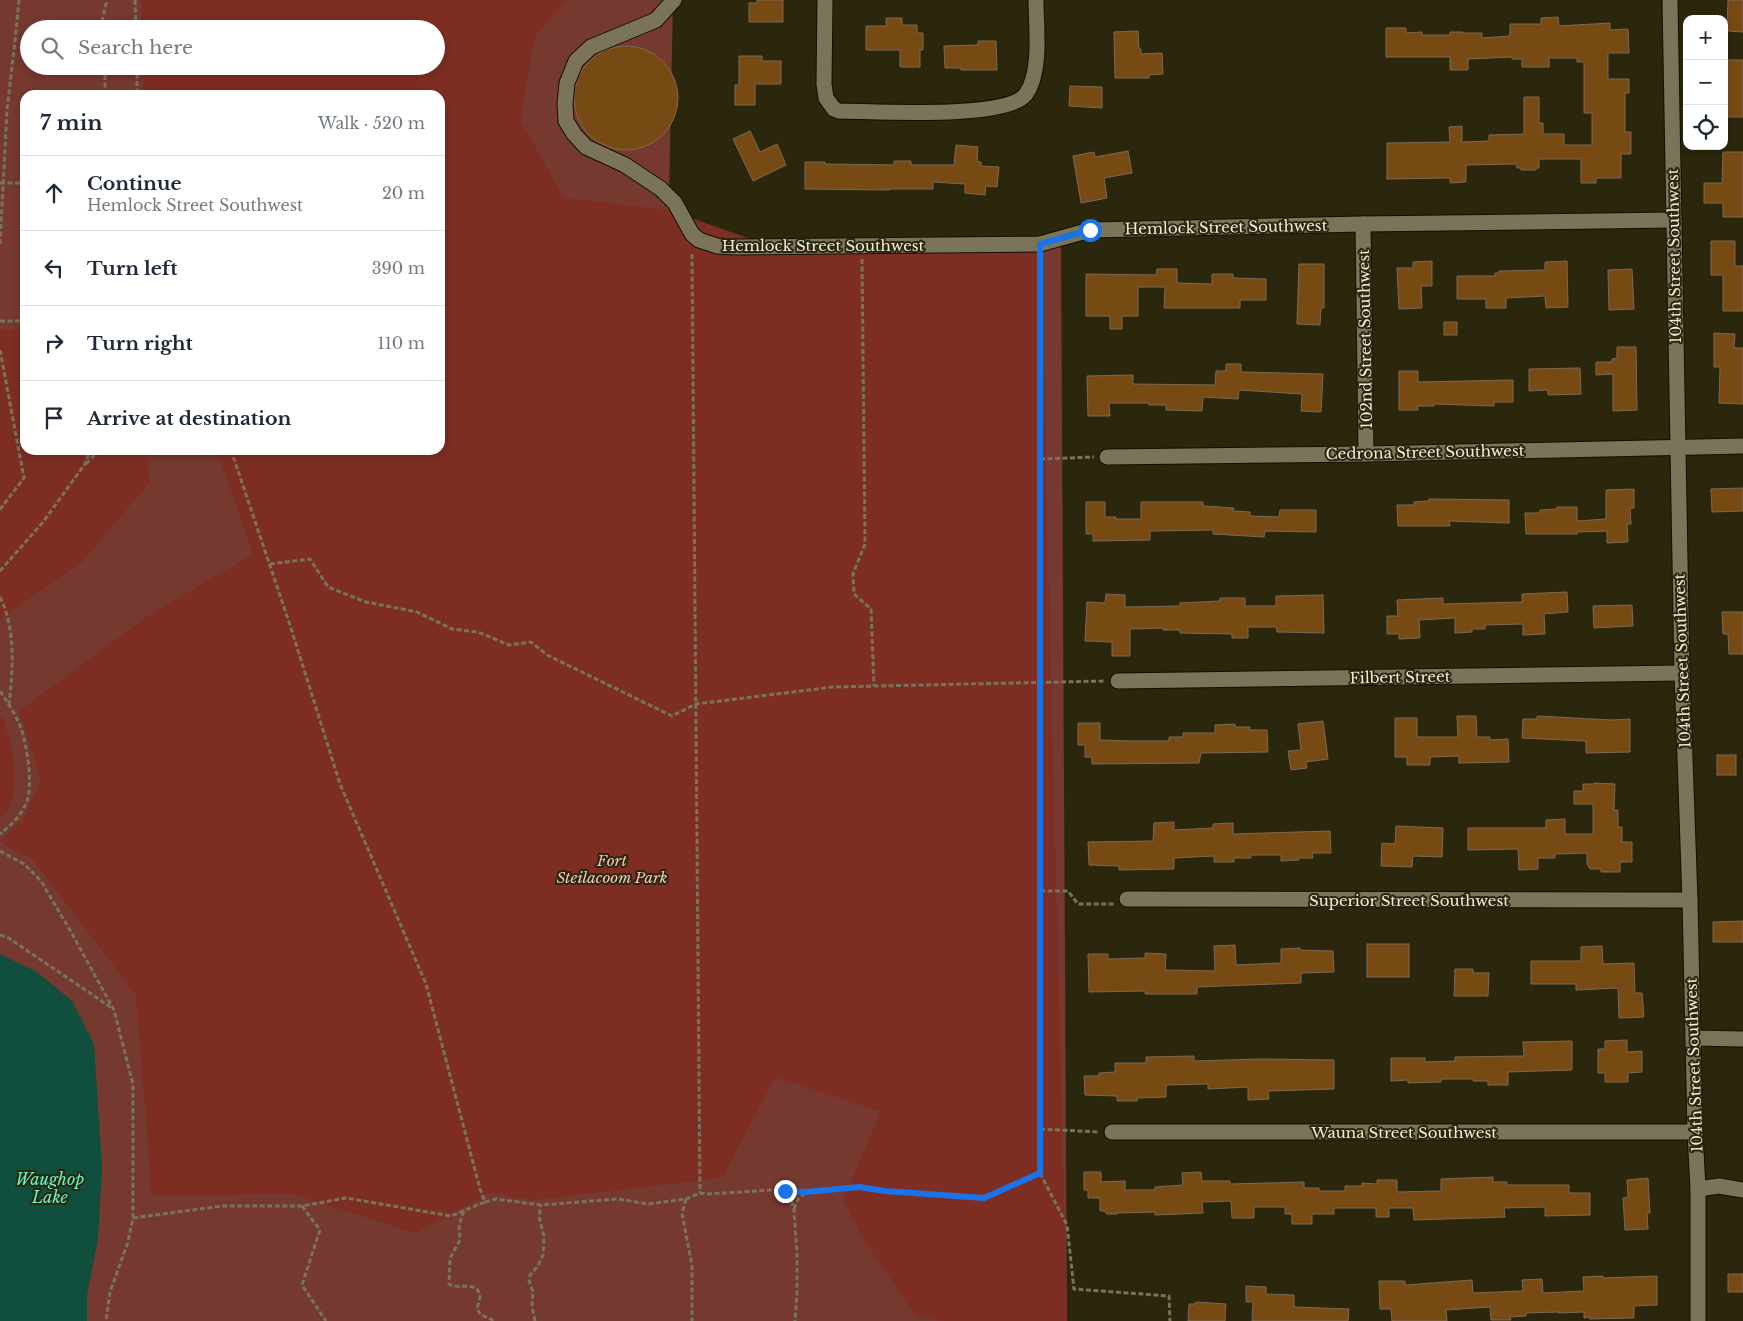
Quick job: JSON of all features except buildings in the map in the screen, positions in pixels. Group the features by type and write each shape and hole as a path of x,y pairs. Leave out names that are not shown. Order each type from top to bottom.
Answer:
{"street":[{"path":"674,0 656,20 590,47 576,61 567,83 566,121 574,134 586,147 626,165 661,189 675,203 692,234"},
{"path":"825,0 824,84 826,98 834,109 839,111 965,112 986,110 1015,102 1025,95 1032,83 1035,70 1036,0"},
{"name":"104th Street Southwest","path":"1670,0 1682,673 1690,900 1694,1132 1698,1189 1698,1321"},
{"name":"Hemlock Street Southwest","path":"692,234 699,240 710,244 732,247 1040,244 1090,230 1674,220"},
{"name":"102nd Street Southwest","path":"1363,224 1366,454"},
{"name":"Cedrona Street Southwest","path":"1107,457 1743,446"},
{"name":"Filbert Street","path":"1118,681 1682,673"},
{"name":"Superior Street Southwest","path":"1128,899 1690,900"},
{"path":"1693,1038 1743,1039"},
{"name":"Wauna Street Southwest","path":"1112,1132 1694,1132"},
{"path":"1698,1189 1719,1186 1743,1190"}],"path":[{"path":"0,244 7,110 19,0"},
{"path":"102,20 107,0"},
{"path":"135,0 136,20"},
{"path":"105,75 105,90"},
{"path":"137,75 138,90"},
{"path":"2,183 20,183"},
{"path":"692,234 700,1193"},
{"path":"1040,244 1040,1173 1067,1225 1074,1288 1169,1296 1170,1321"},
{"path":"862,257 865,544 853,574 854,594 871,609 874,686"},
{"path":"0,321 20,320"},
{"path":"0,350 24,478 0,508 0,512"},
{"path":"84,466 88,455"},
{"path":"0,571 44,522 84,466 94,455"},
{"path":"233,455 270,564 340,784 426,984 485,1202"},
{"path":"1040,459 1107,457"},
{"path":"270,564 310,558 328,587 366,602 417,612 452,629 478,632 509,645 531,642 547,655 672,716 696,704 833,687 1118,681"},
{"path":"0,597 8,622 13,668 9,704"},
{"path":"0,691 9,704 21,729 30,773 27,801 14,822 0,834"},
{"path":"0,851 24,864 41,881 114,1010 133,1084 133,1218 128,1242 110,1292 106,1321"},
{"path":"1040,891 1068,891 1078,904 1121,904 1128,899"},
{"path":"0,936 7,937 114,1010"},
{"path":"1040,1129 1112,1132"},
{"path":"133,1218 222,1206 302,1206 346,1198 451,1216 496,1199 541,1205 618,1199 648,1204 686,1199 700,1193 772,1190 806,1192 859,1187 885,1191 984,1198 1040,1173"},
{"path":"785,1191 791,1199 794,1210 797,1273 795,1321"},
{"path":"794,1210 798,1199 806,1192"},
{"path":"686,1199 682,1213 692,1266 692,1321"},
{"path":"535,1321 532,1306 533,1292 529,1281 530,1275 538,1266 543,1255 544,1236 539,1217 541,1205"},
{"path":"302,1206 320,1230 302,1285 326,1321"},
{"path":"464,1211 459,1225 460,1240 450,1258 449,1284 452,1286 474,1287 478,1290 480,1297 477,1310 481,1315 495,1321"}],"green space":[{"name":"Fort Steilacoom Park","path":"0,0 673,0 668,246 1061,246 1067,1321 0,1321"},
{"name":"Fort Steilacoom Park","path":"141,0 566,0 535,36 520,120 564,198 669,210 773,247 1040,244 1067,1321 942,1321 915,1315 862,1237 843,1200 881,1112 775,1077 722,1178 533,1200 490,1193 415,1233 292,1194 152,1196 136,995 34,861 0,841 23,820 41,780 19,711 148,616 253,554 219,455 445,455 445,90 144,90 143,75 445,75 445,20 142,20"},
{"path":"0,330 20,330 20,455 147,455 150,482 82,562 0,619"},
{"path":"3,717 13,756 15,784 13,797 8,809 0,819 0,718"}],"water":[{"name":"Waughop Lake","path":"0,954 37,972 72,1001 94,1044 102,1168 98,1239 87,1295 87,1321 0,1321"}],"route":[{"path":"785,1191 806,1192 859,1187 885,1191 984,1198 1040,1173 1040,244 1090,230"}]}
